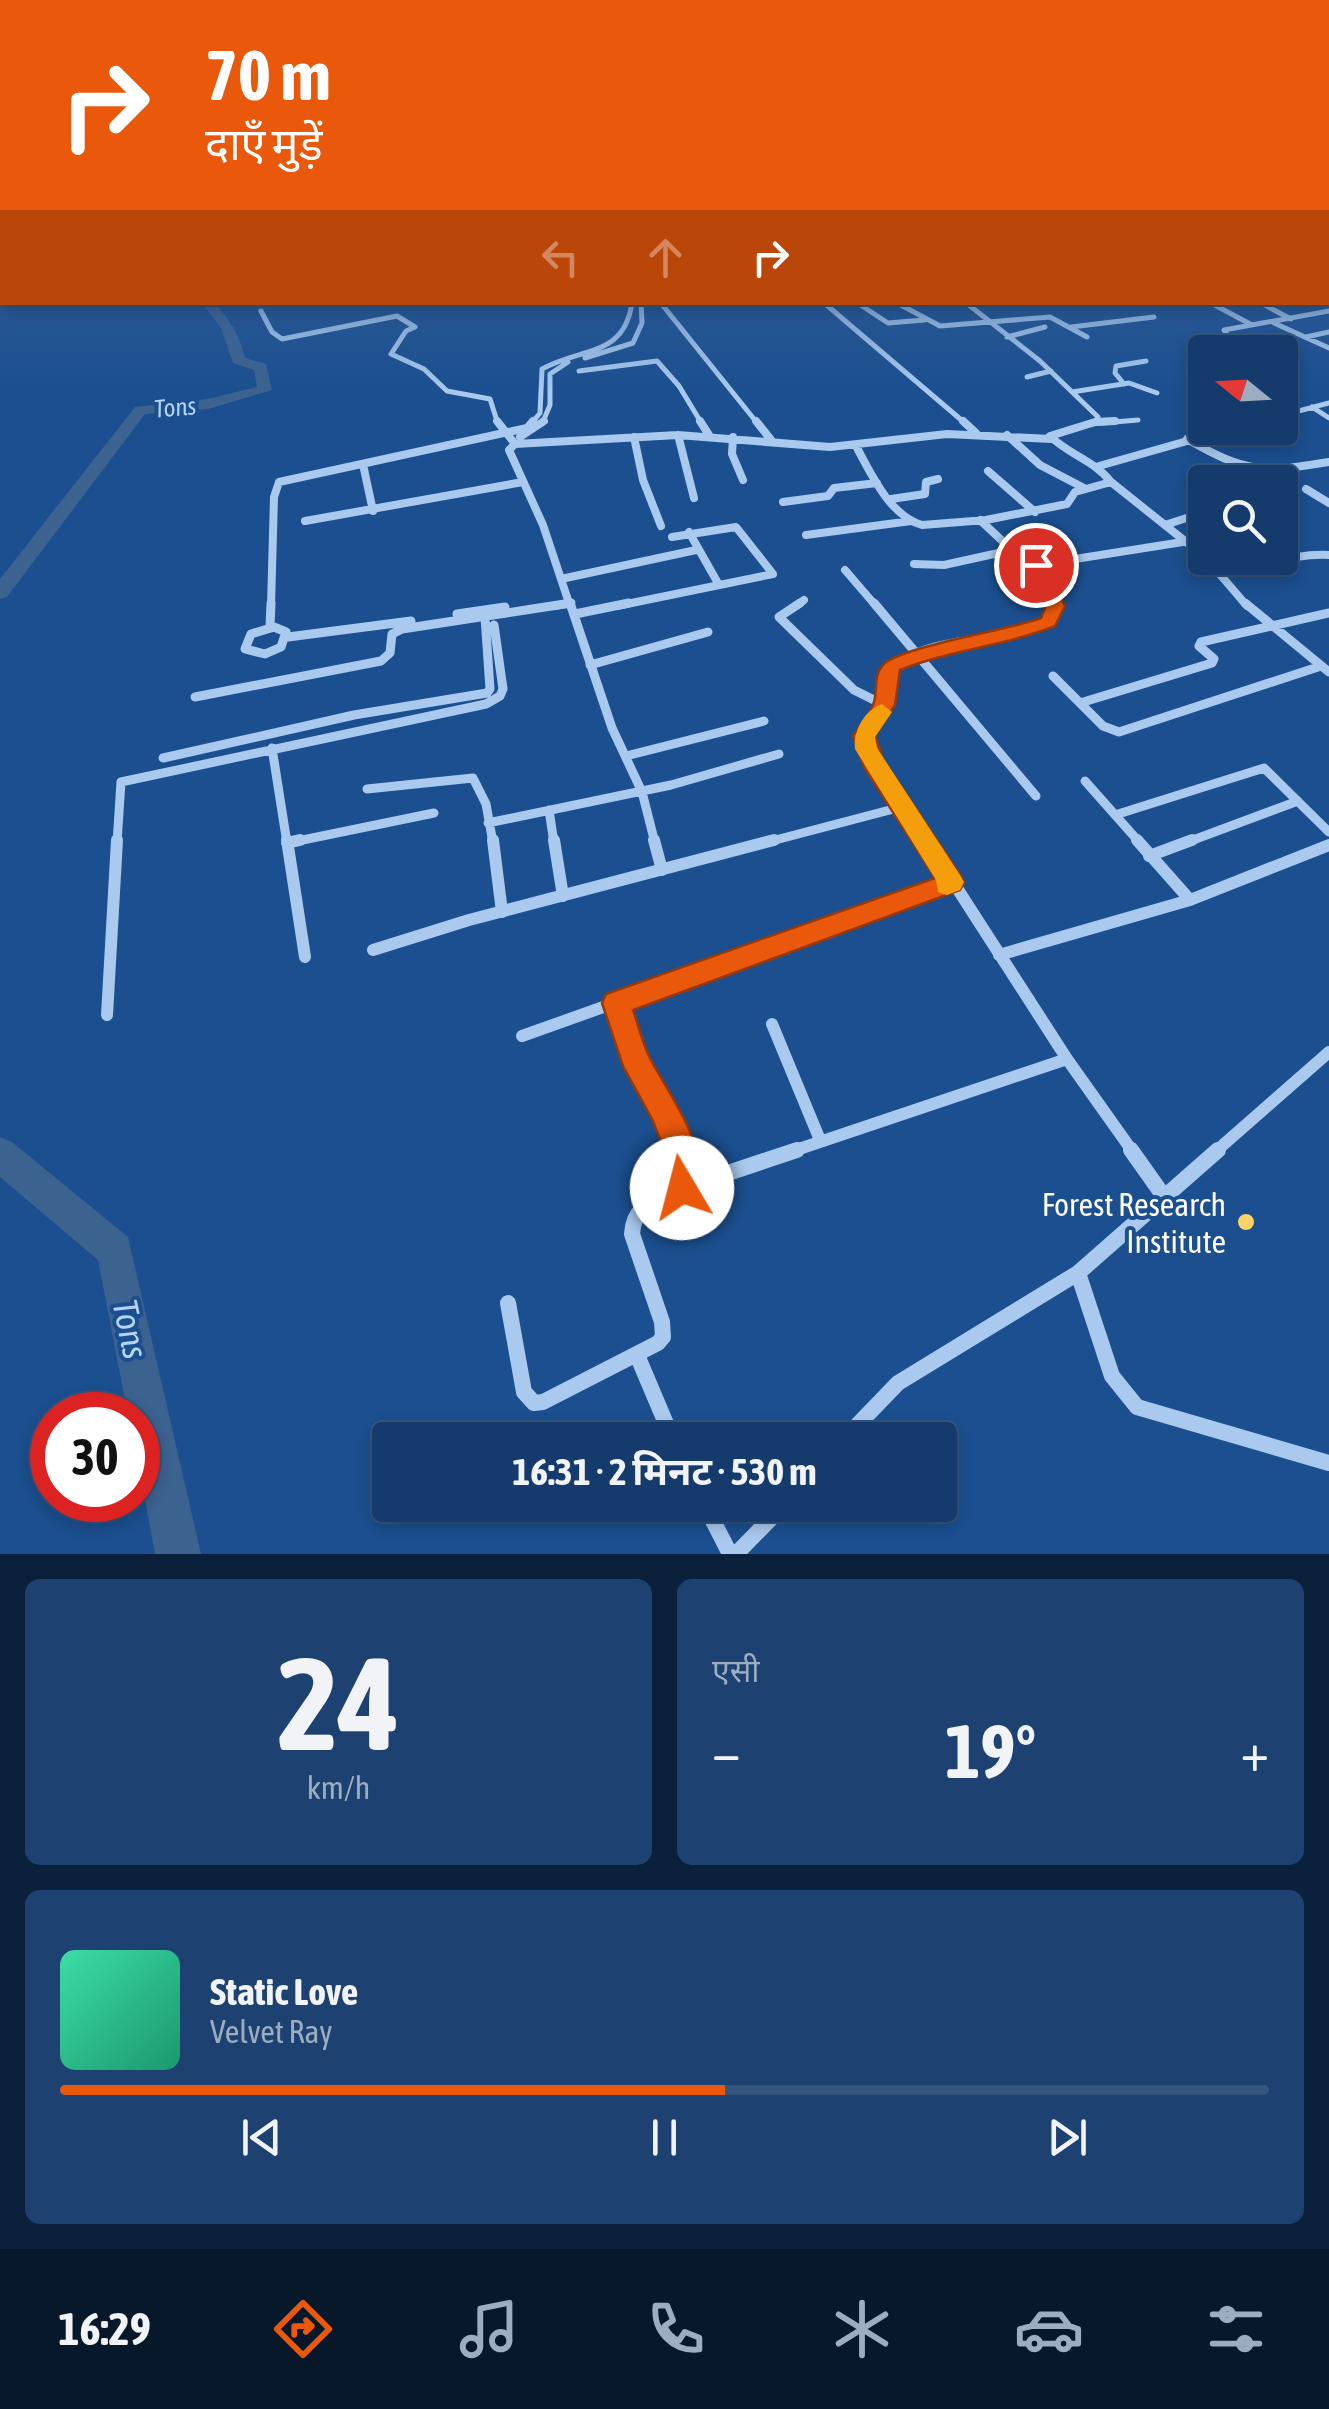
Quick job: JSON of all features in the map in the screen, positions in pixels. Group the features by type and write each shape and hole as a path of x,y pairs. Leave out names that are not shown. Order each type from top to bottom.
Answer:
{"street":[{"path":"510,440 536,421 542,369 618,340 632,322 632,305"},
{"path":"276,490 535,432 552,413 550,374 558,367 634,343 642,323 641,305"},
{"path":"662,305 772,441"},
{"path":"827,305 976,434"},
{"path":"861,305 894,324"},
{"path":"901,305 944,326 1050,317 1087,337"},
{"path":"968,305 1052,371 1098,417 1095,422"},
{"path":"1216,305 1253,325"},
{"path":"1265,305 1292,319"},
{"path":"261,311 272,332 282,338 397,316 415,327 406,331 390,354 424,369 447,391 490,400 495,420 510,440 509,450 642,792 662,870"},
{"path":"1227,335 1224,330 1329,311"},
{"path":"1070,327 1154,317"},
{"path":"860,331 925,320"},
{"path":"1273,322 1329,348"},
{"path":"1006,337 1045,327"},
{"path":"1305,338 1329,332"},
{"path":"1124,384 1115,367 1146,360"},
{"path":"578,371 657,361 709,435"},
{"path":"1027,377 1052,371"},
{"path":"1072,392 1124,384 1142,385 1158,392"},
{"path":"1298,412 1329,403"},
{"path":"1312,408 1329,418"},
{"path":"1052,439 1056,431 1095,422 1138,420"},
{"path":"678,435 694,498"},
{"path":"270,627 276,490 282,480 510,440 709,435 856,446 934,435 1052,439 1099,466 1111,482 1188,540"},
{"path":"1007,436 1040,465 1084,488"},
{"path":"634,437 643,480 660,526"},
{"path":"733,437 732,454 743,480"},
{"path":"1099,466 1123,462 1187,438 1254,473 1329,462"},
{"path":"856,446 878,483 911,521"},
{"path":"364,469 374,510"},
{"path":"988,471 1034,512"},
{"path":"891,499 922,495 927,492 926,482 938,479"},
{"path":"305,521 523,482"},
{"path":"806,535 911,521 925,526 1034,512 1067,504 1084,488 1111,482"},
{"path":"782,502 828,496 838,487 878,483"},
{"path":"1306,489 1329,503"},
{"path":"1166,525 1188,518"},
{"path":"980,520 1012,550 1036,565 1055,606 1048,622 1016,635 920,654 889,669 884,705 864,736 866,749 1066,1058 1165,1198"},
{"path":"575,614 770,576 774,571 736,527 672,537"},
{"path":"689,532 720,586"},
{"path":"1036,565 1188,541"},
{"path":"561,579 696,550"},
{"path":"914,564 944,565 1012,550"},
{"path":"1298,558 1329,555"},
{"path":"845,570 920,654 1036,796"},
{"path":"1221,575 1268,624 1325,669"},
{"path":"804,600 779,617 854,690 884,705"},
{"path":"288,637 282,628 270,627 251,634 245,649 265,654 281,647 288,637 544,602"},
{"path":"195,697 368,665 390,653 395,632 490,621 571,603"},
{"path":"1080,703 1212,663 1214,659 1198,644 1268,624 1329,613"},
{"path":"107,1015 120,782 486,704 503,690 490,621"},
{"path":"163,758 354,715 487,694 490,621"},
{"path":"590,664 708,632"},
{"path":"1053,676 1102,726 1124,731 1325,669"},
{"path":"626,756 764,721"},
{"path":"272,748 305,958"},
{"path":"488,823 642,792 741,768 779,754"},
{"path":"1115,815 1260,768 1269,771 1329,832"},
{"path":"367,790 472,778 480,785 502,912"},
{"path":"1086,780 1190,900"},
{"path":"1149,856 1298,801"},
{"path":"373,950 904,806"},
{"path":"549,810 563,896"},
{"path":"287,843 434,812"},
{"path":"999,954 1190,900 1329,845"},
{"path":"522,1036 951,882"},
{"path":"616,1003 638,1066 665,1112 684,1160 682,1188"},
{"path":"772,1024 820,1140"},
{"path":"860,1422 898,1383 1078,1273 1329,1052"},
{"path":"508,1303 524,1392 534,1403 543,1402 658,1343 664,1332 632,1234 632,1219 638,1208 682,1188 1066,1058"},
{"path":"1078,1273 1112,1376 1137,1407 1329,1463"},
{"path":"637,1354 666,1422"},
{"path":"715,1522 733,1554 766,1522"}],"waterway":[{"name":"Tons","path":"0,593 140,410 208,404 265,390 261,367 238,360 228,328 210,305"},
{"name":"Tons","path":"0,1154 115,1250 178,1554"}],"slow traffic":[{"path":"882,712 864,736 866,749 951,882 947,884"}],"place":[{"name":"Forest Research Institute","path":"1246,1222"}],"route":[{"path":"682,1188 684,1160 665,1112 638,1066 616,1003 951,882 872,761 864,736 881,713 887,674 893,665 920,654 1016,635 1048,622 1055,606 1036,565"}]}
